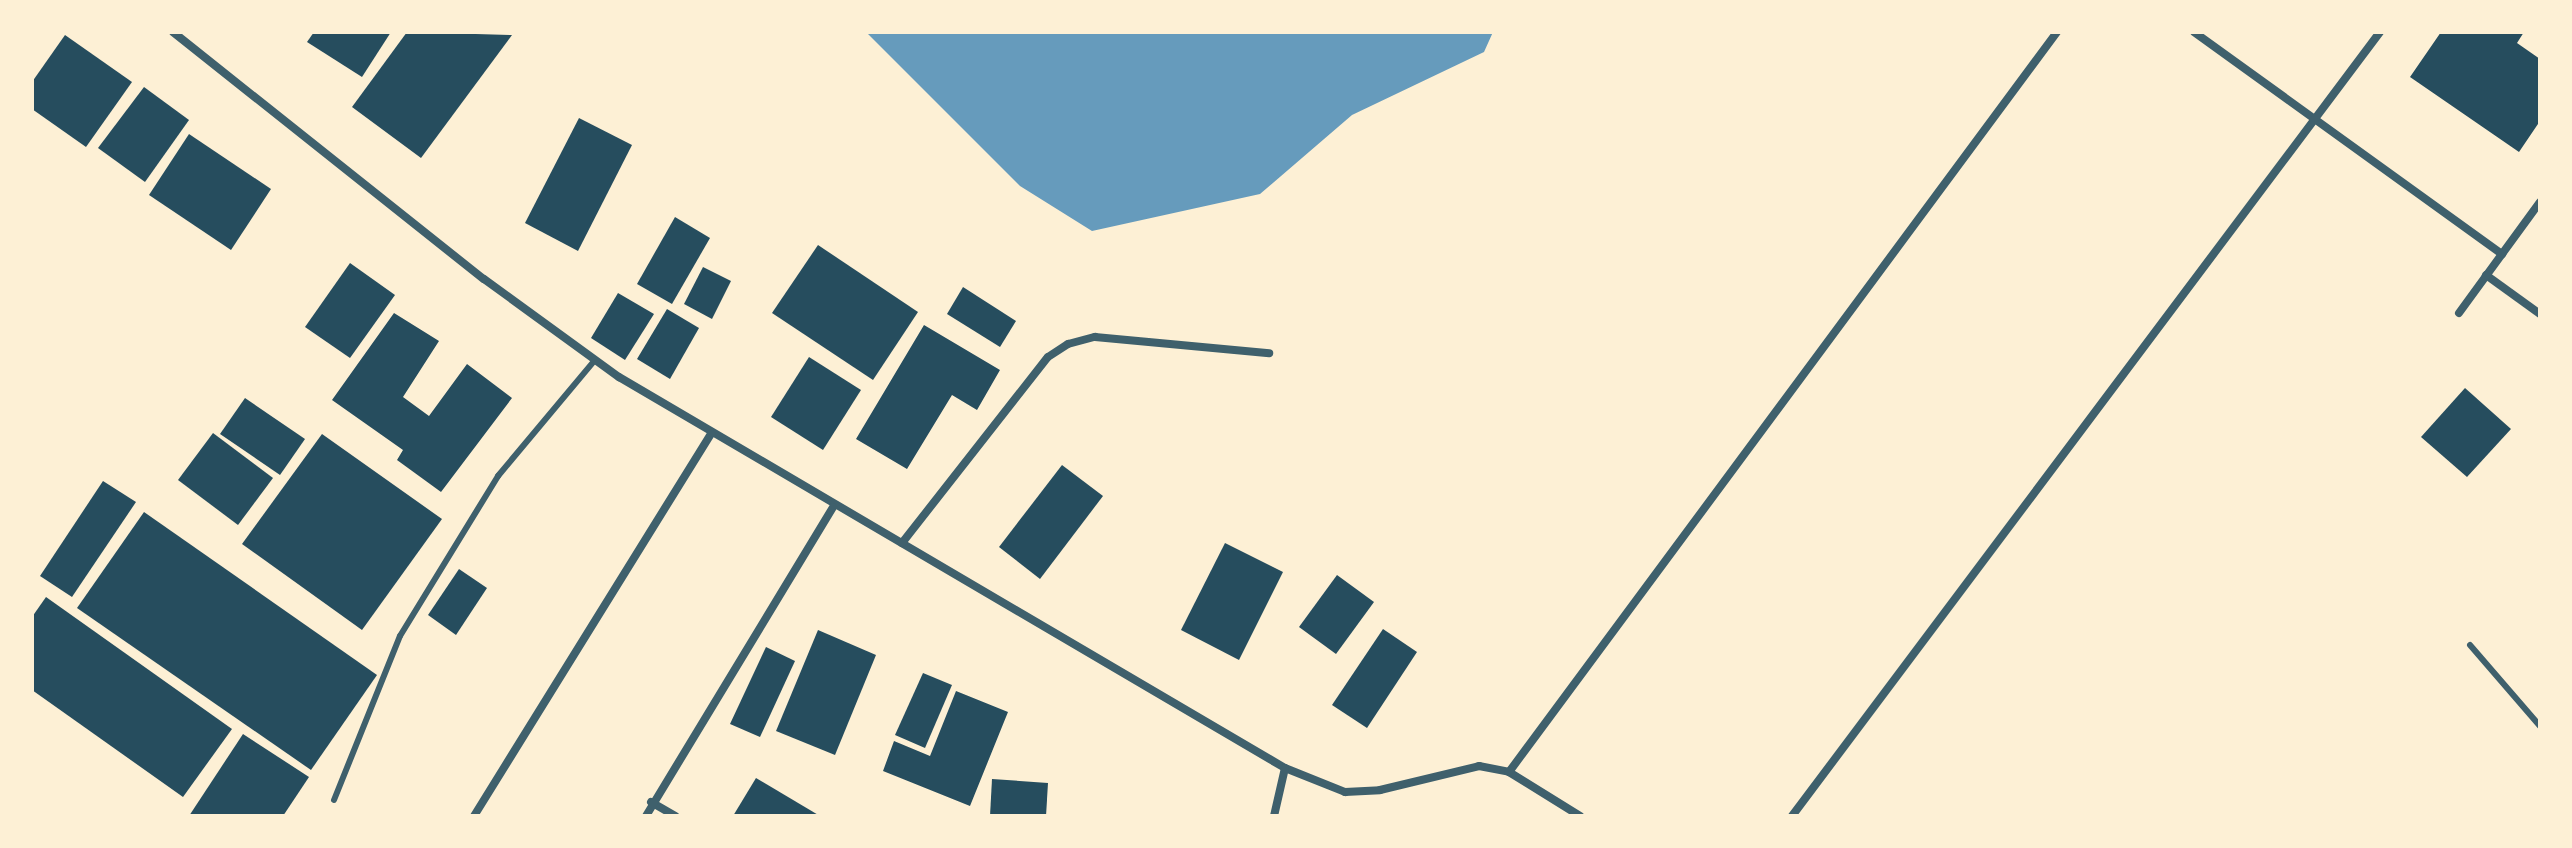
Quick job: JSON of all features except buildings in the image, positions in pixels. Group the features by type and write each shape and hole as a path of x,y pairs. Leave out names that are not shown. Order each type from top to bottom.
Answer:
{"street":[{"path":"173,32 484,279 595,360 833,507 902,543 1285,768 1345,792 1380,790 1479,766 1509,772 1580,816"},
{"path":"1509,772 2057,32"},
{"path":"2194,32 2502,254"},
{"path":"1792,816 2380,32"},
{"path":"2459,313 2540,202"},
{"path":"2486,275 2540,314"},
{"path":"902,543 1048,357 1068,344 1095,337 1269,353"},
{"path":"474,816 711,434"},
{"path":"646,816 651,802 833,507"},
{"path":"1274,816 1285,768"},
{"path":"651,802 675,816"}],"lane":[{"path":"334,800 400,636 498,476 595,360"},
{"path":"2470,645 2540,726"}],"water":[{"path":"866,32 1493,32 1484,52 1352,115 1260,194 1092,231 1020,186"}]}
